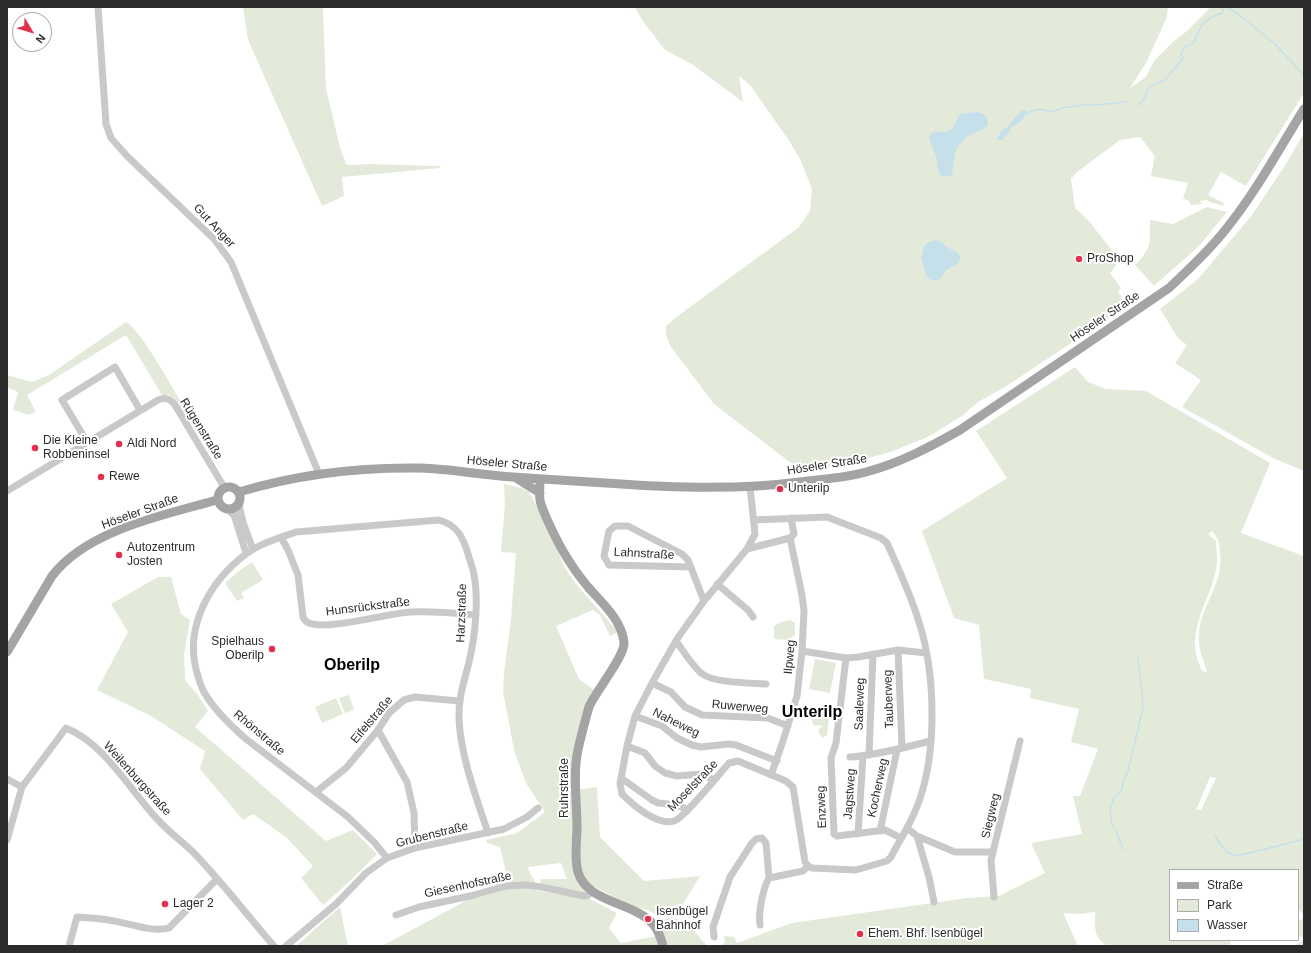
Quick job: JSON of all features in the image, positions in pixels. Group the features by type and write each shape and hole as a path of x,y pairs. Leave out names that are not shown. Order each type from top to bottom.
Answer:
{"main road":[{"name":"Höseler Straße","path":"239,497 275,482 319,474 373,468 422,468 513,477 640,486 750,487 799,482 865,472 898,461 931,447 960,430 1169,288 1199,261 1227,229 1249,198 1304,109"},
{"path":"513,477 540,493"},
{"name":"Ruhrstraße","path":"540,479 540,501 562,552 572,568 616,619 625,644 621,656 597,692 589,708 579,744 576,765 576,865 578,874 585,884 593,891 648,919 660,935 663,946"},
{"path":"224,487 233,487 239,497 236,506 227,509 222,507 218,500 219,492 224,487"},
{"name":"Höseler Straße","path":"7,652 52,576 60,565 77,551 110,534 131,526 170,513 218,500"}],"street":[{"name":"Gut Anger","path":"98,7 105,114 108,132 116,145 214,239 231,262 319,474"},
{"path":"87,442 62,400 108,371 115,367 140,410"},
{"name":"Rügenstraße","path":"10,489 140,410 161,399 167,399 173,402 224,487"},
{"path":"7,480 10,489"},
{"name":"Moselstraße","path":"750,487 755,534 747,549 717,584 676,641 652,683 635,716 627,746 620,784 622,794 641,810 657,819 668,822 676,821 688,810 729,763 738,761 786,781 793,787 805,862 808,866"},
{"path":"239,497 240,508 250,551"},
{"path":"227,509 234,515 250,551"},
{"path":"754,520 827,517 881,538 887,543 919,620 931,685 932,714 928,767 925,781 916,809 891,857 887,861 856,870 812,868 808,866 803,871 769,878"},
{"path":"747,549 790,538 794,534 791,518"},
{"name":"Harzstraße","path":"250,551 266,542 296,532 439,520 446,522 455,528 460,534 467,550 476,589 472,647 459,700 459,720 462,740 477,800 488,833"},
{"name":"Lahnstraße","path":"690,567 609,564 604,556 609,531 615,526 628,526 682,554 688,560 704,601"},
{"name":"Hunsrückstraße","path":"281,537 298,575 303,617 306,622 328,624 350,622 409,612 475,615"},
{"name":"Ilpweg","path":"771,775 797,696 802,651 804,611 790,538"},
{"name":"Rhönstraße","path":"250,551 223,576 205,602 199,614 193,640 193,652 198,678 203,691 215,708 233,728 356,825 378,846 387,858"},
{"path":"717,584 748,610 753,617"},
{"path":"676,641 691,662 702,674 712,679 766,684"},
{"path":"802,651 846,658 898,650 926,653"},
{"name":"Tauberweg","path":"898,650 899,749"},
{"name":"Saaleweg","path":"866,756 873,654"},
{"name":"Enzweg","path":"846,658 836,743 831,758 834,834 837,836 885,830 901,838"},
{"name":"Ruwerweg","path":"652,683 671,692 685,707 702,714 768,718 788,726"},
{"name":"Eifelstraße","path":"316,792 346,768 378,730 389,713 404,700 416,697 459,700"},
{"name":"Naheweg","path":"635,716 662,726 677,738 692,745 701,747 729,744 736,745 776,761"},
{"name":"Weilenburgstraße","path":"7,840 22,787 66,728 77,732 101,753 126,780 157,819 193,852 274,946"},
{"path":"378,730 407,782 414,813 415,848"},
{"path":"850,757 866,756 930,741"},
{"name":"Siegweg","path":"994,896 991,860 1020,741"},
{"path":"627,746 644,753 658,769 665,773 677,776 701,774 714,780"},
{"name":"Kocherweg","path":"880,831 899,749"},
{"name":"Jagstweg","path":"858,834 866,756"},
{"path":"621,778 658,803 677,805 688,810"},
{"path":"7,779 22,787"},
{"name":"Grubenstraße","path":"286,946 336,904 366,873 387,858 415,848 504,829 538,808"},
{"path":"907,828 917,836 955,852 993,852"},
{"path":"917,836 929,877 934,902"},
{"path":"714,937 713,928 730,877 756,839 762,838 766,843 769,878 766,883 759,917 760,925"},
{"path":"69,946 76,917 108,920 163,930 169,928 217,879"},
{"name":"Giesenhofstraße","path":"396,915 419,907 470,896 506,886 525,885 584,896 593,891"}],"green space":[{"path":"243,7 323,7 326,89 340,147 346,164 439,166 441,168 342,177 344,196 322,206 248,40"},
{"path":"635,7 1168,7 1167,17 1146,63 1130,88 1146,77 1154,61 1211,7 1304,7 1304,93 1246,186 1221,172 1208,195 1224,203 1223,206 1207,200 1200,201 1202,204 1191,205 1188,200 1183,199 1188,183 1151,176 1155,156 1140,137 1120,140 1077,172 1071,179 1075,208 1087,219 1120,260 1110,273 1121,288 1118,291 1127,306 1005,387 978,402 963,415 930,436 893,451 849,464 800,470 714,404 671,347 666,335 666,326 798,228 810,211 812,189 801,161 790,142 750,85 739,76 743,102 693,65 665,50 642,20"},
{"path":"1304,133 1304,471 1273,458 1182,407 1201,380 1175,363 1187,345 1178,338 1160,309 1198,279 1252,215 1284,167"},
{"path":"1207,207 1227,212 1199,246 1154,286 1135,265 1145,254 1149,245 1150,220 1173,224"},
{"path":"126,322 133,327 150,351 170,382 194,427 174,398 169,395 162,395 126,335 27,395 36,412 29,415 13,410 18,392 7,387 7,375 32,382 49,375"},
{"path":"1075,367 1088,382 1106,389 1146,391 1270,463 1241,533 1304,556 1304,915 1299,910 1299,869 1169,869 1169,941 1230,941 1231,946 1107,946 1097,935 1095,927 1095,912 1078,914 1063,913 1078,946 721,946 725,942 724,936 734,937 737,943 792,923 967,898 999,896 1045,873 1031,843 1082,834 1073,796 1080,796 1098,749 1071,742 1079,709 1030,698 1031,689 984,679 979,625 954,618 922,531 1007,478 976,431","holes":["1212,531 1216,536 1220,553 1219,575 1204,613 1199,633 1200,649 1207,672 1202,671 1196,654 1195,642 1199,619 1212,586 1217,563 1216,541 1208,534","1210,777 1216,778 1201,810 1196,810"]},
{"path":"504,484 529,492 545,521 565,568 576,584 618,632 610,636 600,615 593,610 556,626 579,679 597,692 570,791 597,787 600,837 644,881 700,876 680,909 657,915 623,902 594,886 590,899 617,913 609,928 621,943 657,936 659,946 382,946 497,884 571,896 539,889 541,879 567,879 561,863 527,867 536,884 509,884 500,847 487,843 486,840 517,833 545,812 526,783 514,750 503,692 516,553 501,552 505,505"},
{"path":"252,562 263,580 241,593 244,598 237,601 225,583"},
{"path":"158,577 171,577 181,614 190,620 184,654 185,680 197,694 208,711 195,727 326,841 353,830 377,854 323,905 301,878 313,866 286,837 253,814 243,820 200,769 205,751 151,716 97,690 128,632 111,604"},
{"path":"790,620 795,623 795,635 788,640 774,639 774,626 781,622"},
{"path":"815,659 836,663 830,693 809,689"},
{"path":"349,695 354,710 345,713 339,698"},
{"path":"336,698 343,714 322,723 315,707"},
{"path":"821,711 829,717 827,735 822,738 818,730 822,726 814,726 811,718 813,714"},
{"path":"340,907 348,946 297,946 297,945"},
{"path":"672,917 687,925 707,946 668,946 659,924 663,920"},
{"path":"1304,918 1304,939 1299,935 1299,920"},
{"path":"1304,939 1304,946 1294,946"}],"water":[{"path":"1025,110 1027,113 1020,122 1010,128 1010,131 1003,140 998,140 997,139 1002,130 1009,126 1021,111"},
{"path":"976,112 985,116 988,120 988,125 968,136 958,146 955,154 952,175 947,177 940,175 936,156 929,138 930,135 935,132 946,132 951,130 960,114"},
{"path":"935,240 956,251 961,258 956,265 946,270 941,278 936,281 927,277 921,258 924,247 927,243"}],"waterway":[{"path":"1138,106 1146,96 1147,90 1153,85 1165,80 1183,58 1181,53 1186,46 1193,44 1203,24 1215,15 1222,13 1224,7"},
{"path":"1227,7 1274,43 1304,75"},
{"path":"1027,113 1040,109 1051,112 1062,108 1083,105 1126,102"},
{"path":"1123,850 1112,824 1110,809 1114,798 1121,792 1128,771 1143,708 1138,658"},
{"path":"1215,836 1226,852 1237,856 1304,839"}],"place":[{"name":"ProShop","path":"1079,259"},
{"name":"Aldi Nord","path":"119,444"},
{"name":"Die Kleine Robbeninsel","path":"35,448"},
{"name":"Rewe","path":"101,477"},
{"name":"Unterilp","path":"780,489"},
{"name":"Autozentrum Josten","path":"119,555"},
{"name":"Spielhaus Oberilp","path":"272,649"},
{"name":"Lager 2","path":"165,904"},
{"name":"Isenbügel Bahnhof","path":"648,919"},
{"name":"Ehem. Bhf. Isenbügel","path":"860,934"}],"district":[{"name":"Oberilp","path":"352,666"},
{"name":"Unterilp","path":"812,713"}]}
